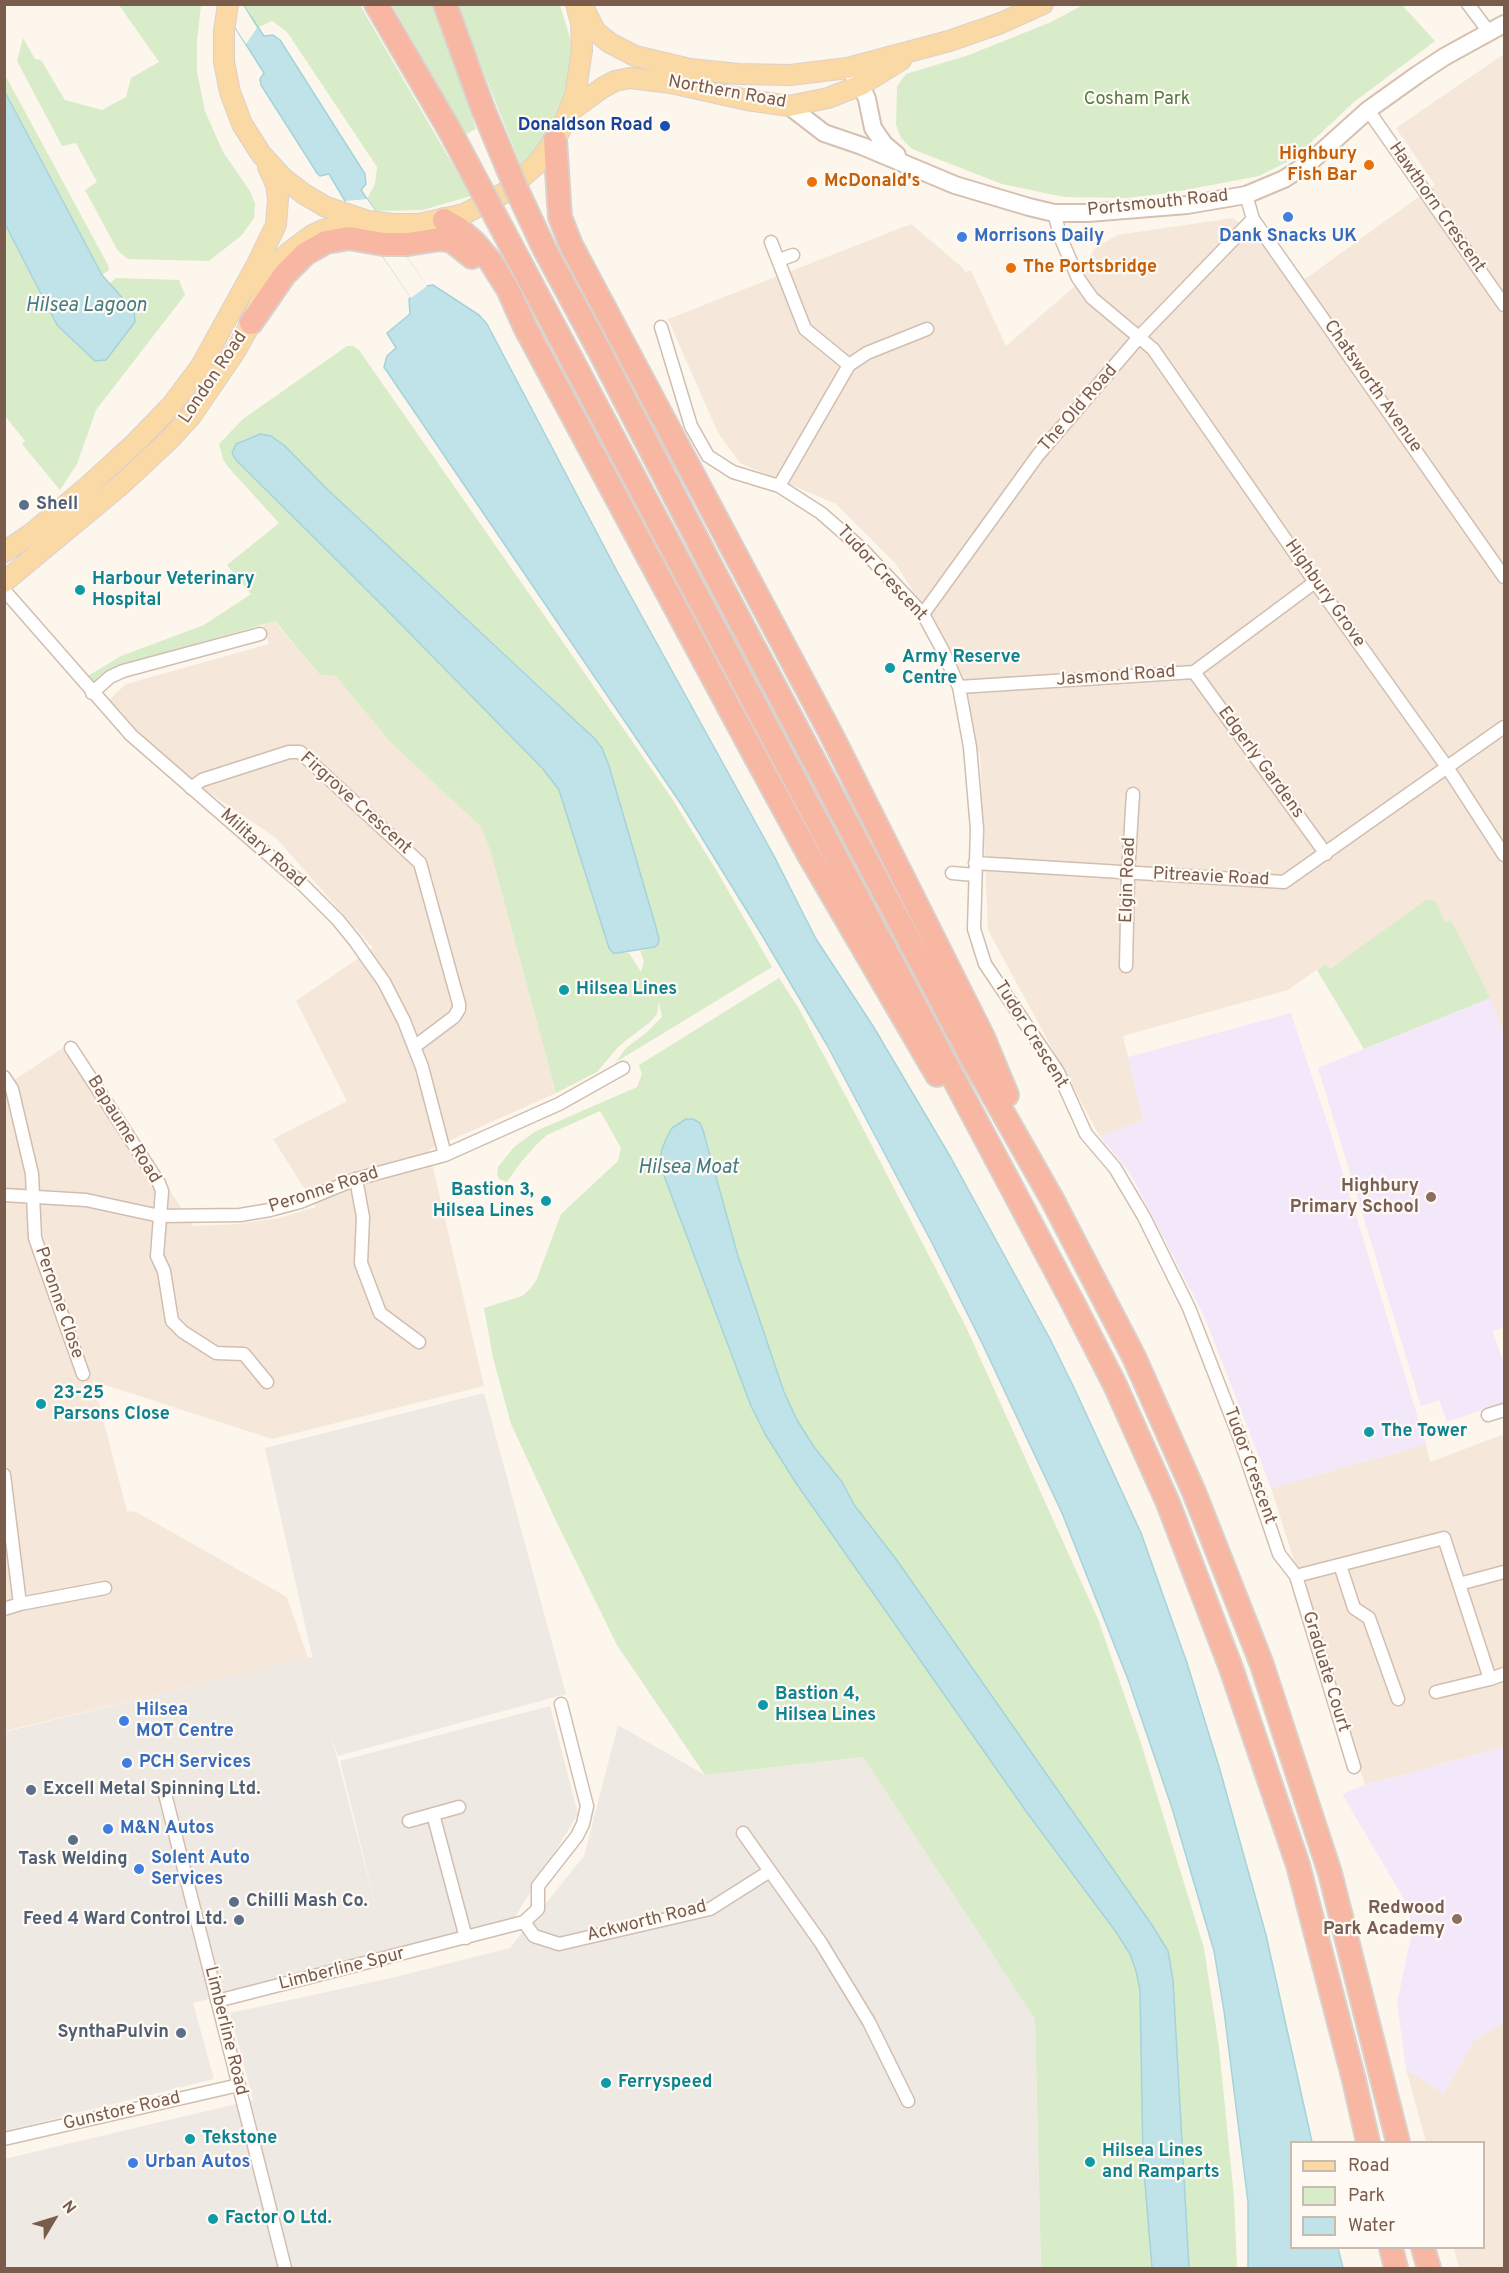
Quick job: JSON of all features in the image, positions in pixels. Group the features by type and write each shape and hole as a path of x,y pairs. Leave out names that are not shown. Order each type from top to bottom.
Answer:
{"highway":[{"path":"375,4 448,129 573,362 1115,1385 1168,1503 1235,1678 1298,1864 1368,2141"},
{"path":"446,4 483,109 544,248 964,1042 1052,1199 1134,1357 1194,1492 1261,1662 1329,1873 1398,2141"},
{"path":"555,140 560,217 571,245 836,745 982,1038 1052,1199"},
{"path":"444,219 474,242 491,262 508,289 525,327 809,855 1073,1303"},
{"path":"251,323 285,274 305,254 333,240 352,227 383,244 408,244 440,239 452,241 465,249 498,286 525,327"},
{"path":"1391,2249 1396,2268"},
{"path":"1424,2249 1429,2268"}],"main road":[{"path":"228,4 224,31 224,62 230,92 242,124 261,154 283,178 352,227 420,224 444,219 485,204 504,193 536,165 555,140 568,113 580,73 581,23 576,4"},
{"name":"Northern Road","path":"582,4 596,32 610,43 635,56 690,69 738,74 790,75 848,68 919,50 965,36 1042,4"},
{"name":"Northern Road","path":"568,113 602,87 630,78 663,81 747,100 789,106 828,98 861,85 919,50"},
{"name":"London Road","path":"4,552 47,520 136,442 171,406 201,366 276,225 278,214 276,184 261,154"},
{"name":"London Road","path":"6,582 122,484 169,440 191,416 211,388 251,323"}],"street":[{"path":"1468,4 1497,28"},
{"name":"Portsmouth Road","path":"789,106 824,133 955,185 1029,207 1054,213 1143,210 1246,195 1284,179 1309,163 1368,110 1444,57 1497,28"},
{"name":"Portsmouth Road","path":"848,68 861,85 867,99 873,128 884,144 909,165"},
{"name":"Hawthorn Crescent","path":"1368,110 1504,305"},
{"name":"Chatsworth Avenue","path":"1246,195 1253,219 1504,577"},
{"name":"Highbury Grove","path":"1054,213 1062,241 1078,278 1092,298 1153,349 1447,767 1504,855"},
{"name":"The Old Road","path":"923,614 1038,455 1091,396 1140,336 1253,219"},
{"path":"771,242 805,329 849,365"},
{"path":"778,260 793,255"},
{"name":"Tudor Crescent","path":"661,327 690,426 708,456 733,472 780,486 821,513 861,548 923,614 959,687 970,747 977,829 974,928 985,964 1058,1072 1086,1134 1115,1168 1148,1226 1189,1308 1240,1439 1280,1554 1296,1576"},
{"path":"780,486 849,365 867,353 927,329"},
{"name":"Military Road","path":"6,582 92,693 130,735 279,863 338,920 370,960 404,1021 422,1067 445,1155"},
{"name":"Jasmond Road","path":"959,687 1194,672 1315,582"},
{"path":"92,693 110,677 123,671 260,634"},
{"name":"Edgerly Gardens","path":"1194,672 1326,854"},
{"name":"Pitreavie Road","path":"975,869 1284,882 1504,727"},
{"name":"Firgrove Crescent","path":"192,788 201,780 290,752 300,752 420,863 459,1004 458,1013 454,1017 414,1047"},
{"name":"Elgin Road","path":"1126,966 1133,794"},
{"path":"952,873 975,869"},
{"name":"Bapaume Road","path":"71,1048 162,1191 157,1256 164,1271 172,1321 183,1332 216,1353 244,1354 267,1382"},
{"name":"Peronne Road","path":"4,1194 86,1200 160,1216 240,1215 270,1210 300,1202 356,1179 445,1155 559,1104 623,1068"},
{"name":"Peronne Close","path":"4,1077 12,1089 32,1174 35,1238 83,1374"},
{"path":"356,1179 363,1217 361,1263 380,1313 419,1342"},
{"path":"1488,1415 1504,1410"},
{"path":"4,1475 20,1604"},
{"path":"1296,1576 1444,1538 1490,1679"},
{"path":"1340,1565 1354,1608 1369,1618 1398,1699"},
{"path":"1459,1584 1504,1572"},
{"name":"Graduate Court","path":"1296,1576 1354,1767"},
{"path":"4,1610 20,1604 105,1588"},
{"path":"1436,1692 1504,1674"},
{"path":"524,1922 538,1910 538,1886 577,1836 583,1824 587,1806 561,1704"},
{"name":"Limberline Road","path":"165,1794 285,2268"},
{"path":"410,1821 459,1807"},
{"path":"433,1814 466,1938"},
{"path":"743,1833 821,1943 864,2013 908,2101"},
{"name":"Ackworth Road","path":"524,1922 534,1936 559,1944 710,1909 770,1871"},
{"name":"Limberline Spur","path":"218,2001 524,1922"},
{"name":"Gunstore Road","path":"4,2139 238,2085"}],"shaded area":[{"path":"1504,54 1504,1032 1451,920 1445,922 1435,902 1329,969 1325,964 1288,990 1123,1036 1143,1120 1100,1137 988,930 980,757 948,645 895,563 836,504 740,463 718,433 668,319 911,224 965,272 971,270 1006,346 1076,285 1094,249 1117,235 1233,218 1260,239 1294,287 1435,185 1396,128"},
{"path":"274,621 320,675 336,676 390,742 481,827 490,850 556,1093 429,1150 484,1386 272,1439 93,1381 127,1511 136,1512 287,1597 308,1658 5,1731 4,1065 14,1080 72,1042 193,1226 238,1224 279,1218 316,1207 273,1139 347,1101 296,1001 373,948 276,838 189,779 138,734 108,701 126,684 269,644 263,625"},
{"name":"Highbury Primary School","path":"1490,998 1504,1032 1504,1327 1493,1331 1504,1365 1504,1403 1447,1422 1439,1400 1421,1406 1318,1068"},
{"path":"1291,1013 1331,1134 1426,1444 1271,1488 1205,1318 1130,1173 1100,1137 1143,1120 1128,1057"},
{"path":"484,1393 566,1694 338,1756 331,1735 378,1915 340,1761 550,1706 578,1814 515,1917 388,1955 193,2003 214,2079 5,2131 4,1732 311,1657 313,1660 265,1448"},
{"path":"1504,1434 1504,1747 1365,1785 1271,1488 1426,1444 1430,1462"},
{"path":"618,1725 705,1775 863,1757 1035,2019 1041,2268 5,2268 4,2159 253,2100 230,2013 391,1978 510,1948 584,1856"},
{"name":"Redwood Park Academy","path":"1504,1747 1504,2022 1474,2040 1444,2094 1406,2069 1397,2003 1412,1932 1408,1906 1342,1794 1365,1785"},
{"path":"1504,2022 1504,2268 1459,2268 1454,2249 1485,2249 1485,2141 1426,2141 1406,2069 1444,2093 1474,2040"}],"green space":[{"path":"119,5 201,5 197,41 197,72 205,111 223,152 250,191 255,203 254,218 242,235 209,261 128,259 118,251 85,190 97,182 76,143 62,146 17,61 23,38 35,59 41,60 65,100 102,110 126,97 131,78 159,62"},
{"path":"243,5 360,5 471,196 423,210 376,211 367,199 375,184 377,167 287,32 272,21 257,28"},
{"path":"392,5 435,5 476,129 466,134"},
{"path":"457,5 560,5 572,45 572,81 553,127 521,166"},
{"name":"Cosham Park","path":"1083,5 1402,5 1435,41 1354,102 1293,159 1259,176 1169,193 1127,198 1064,197 1002,184 912,149 901,138 896,125 897,86 906,74 969,55 1049,23"},
{"path":"4,73 108,265 109,270 102,275 5,90"},
{"path":"4,224 57,325 95,361 134,311 109,284 116,278 179,280 185,295 96,410 77,464 60,490 22,444 25,441 5,416"},
{"path":"347,346 353,346 359,350 671,797 772,967 616,1062 626,1048 662,1017 659,1002 657,1014 650,1022 619,1046 597,1072 556,1093 490,850 481,827 390,742 336,676 320,675 275,621 116,667 92,684 86,677 121,656 204,625 251,594 227,565 279,523 223,459 219,444 243,419","holes":["260,434 271,436 285,446 328,490 545,691 605,755 659,939 655,947 640,951 644,961 641,972 629,953 618,953 597,913 565,806 551,778 236,460 233,453 242,440"]},
{"path":"1426,900 1435,901 1445,922 1451,920 1490,998 1364,1049 1317,970 1325,964 1330,969"},
{"path":"779,978 798,1007 966,1327 1098,1619 1141,1743 1204,1948 1219,2047 1234,2197 1237,2268 1189,2268 1173,1980 1168,1951 797,1420 784,1392 738,1256 707,1141 663,1173 751,1406 765,1434 796,1483 1028,1814 1130,1954 1140,1990 1143,2159 1152,2268 1041,2268 1035,2019 863,1757 705,1775 617,1645 511,1424 493,1358 484,1308 522,1296 530,1289 536,1281 561,1214 618,1161 621,1148 600,1111 547,1135 521,1162 507,1182 499,1179 498,1167 514,1147 536,1131 637,1087 642,1074 639,1065"}],"water":[{"path":"221,5 243,5 264,36 273,35 280,40 365,174 366,184 361,190 426,286 433,285 479,315 487,324 618,573 774,856 816,939 873,1026 951,1158 1050,1339 1141,1533 1187,1663 1220,1770 1266,1935 1312,2141 1290,2141 1290,2249 1338,2249 1343,2268 1248,2268 1248,2202 1224,2011 1214,1951 1172,1808 1129,1682 1062,1513 931,1241 827,1045 681,804 384,367 387,356 396,348 387,333 410,314 409,299 411,297 329,174 320,176 317,173 261,85 260,79 264,73"},
{"name":"Hilsea Lagoon","path":"4,90 102,275 134,311 135,322 106,360 95,361 57,325 5,224"},
{"path":"260,434 271,436 285,446 328,490 602,748 659,939 655,947 618,953 613,953 609,948 559,790 543,769 236,460 232,453 236,444"},
{"name":"Hilsea Moat","path":"686,1119 693,1119 700,1123 703,1130 738,1256 784,1392 797,1420 1168,1951 1173,1980 1189,2268 1152,2268 1143,2159 1140,1990 1130,1954 1028,1814 796,1483 765,1434 751,1406 663,1173 661,1152 666,1139 672,1128"}],"pier":[{"path":"221,5 243,5 257,28 246,44"},
{"path":"367,199 427,286 411,298 345,201"}],"place":[{"name":"Donaldson Road","path":"665,126"},
{"name":"Highbury Fish Bar","path":"1369,165"},
{"name":"McDonald's","path":"812,182"},
{"name":"Dank Snacks UK","path":"1288,217"},
{"name":"Morrisons Daily","path":"962,237"},
{"name":"The Portsbridge","path":"1011,268"},
{"name":"Shell","path":"24,505"},
{"name":"Harbour Veterinary Hospital","path":"80,590"},
{"name":"Army Reserve Centre","path":"890,668"},
{"name":"Hilsea Lines","path":"564,990"},
{"name":"Highbury Primary School","path":"1431,1197"},
{"name":"Bastion 3, Hilsea Lines","path":"546,1201"},
{"name":"23-25 Parsons Close","path":"41,1404"},
{"name":"The Tower","path":"1369,1432"},
{"name":"Bastion 4, Hilsea Lines","path":"763,1705"},
{"name":"Hilsea MOT Centre","path":"124,1721"},
{"name":"PCH Services","path":"127,1763"},
{"name":"Excell Metal Spinning Ltd.","path":"31,1790"},
{"name":"M&N Autos","path":"108,1829"},
{"name":"Task Welding","path":"73,1840"},
{"name":"Solent Auto Services","path":"139,1869"},
{"name":"Chilli Mash Co.","path":"234,1902"},
{"name":"Redwood Park Academy","path":"1457,1919"},
{"name":"Feed 4 Ward Control Ltd.","path":"239,1920"},
{"name":"SynthaPulvin","path":"181,2033"},
{"name":"Ferryspeed","path":"606,2083"},
{"name":"Tekstone","path":"190,2139"},
{"name":"Hilsea Lines and Ramparts","path":"1090,2162"},
{"name":"Urban Autos","path":"133,2163"},
{"name":"Factor O Ltd.","path":"213,2219"}]}
